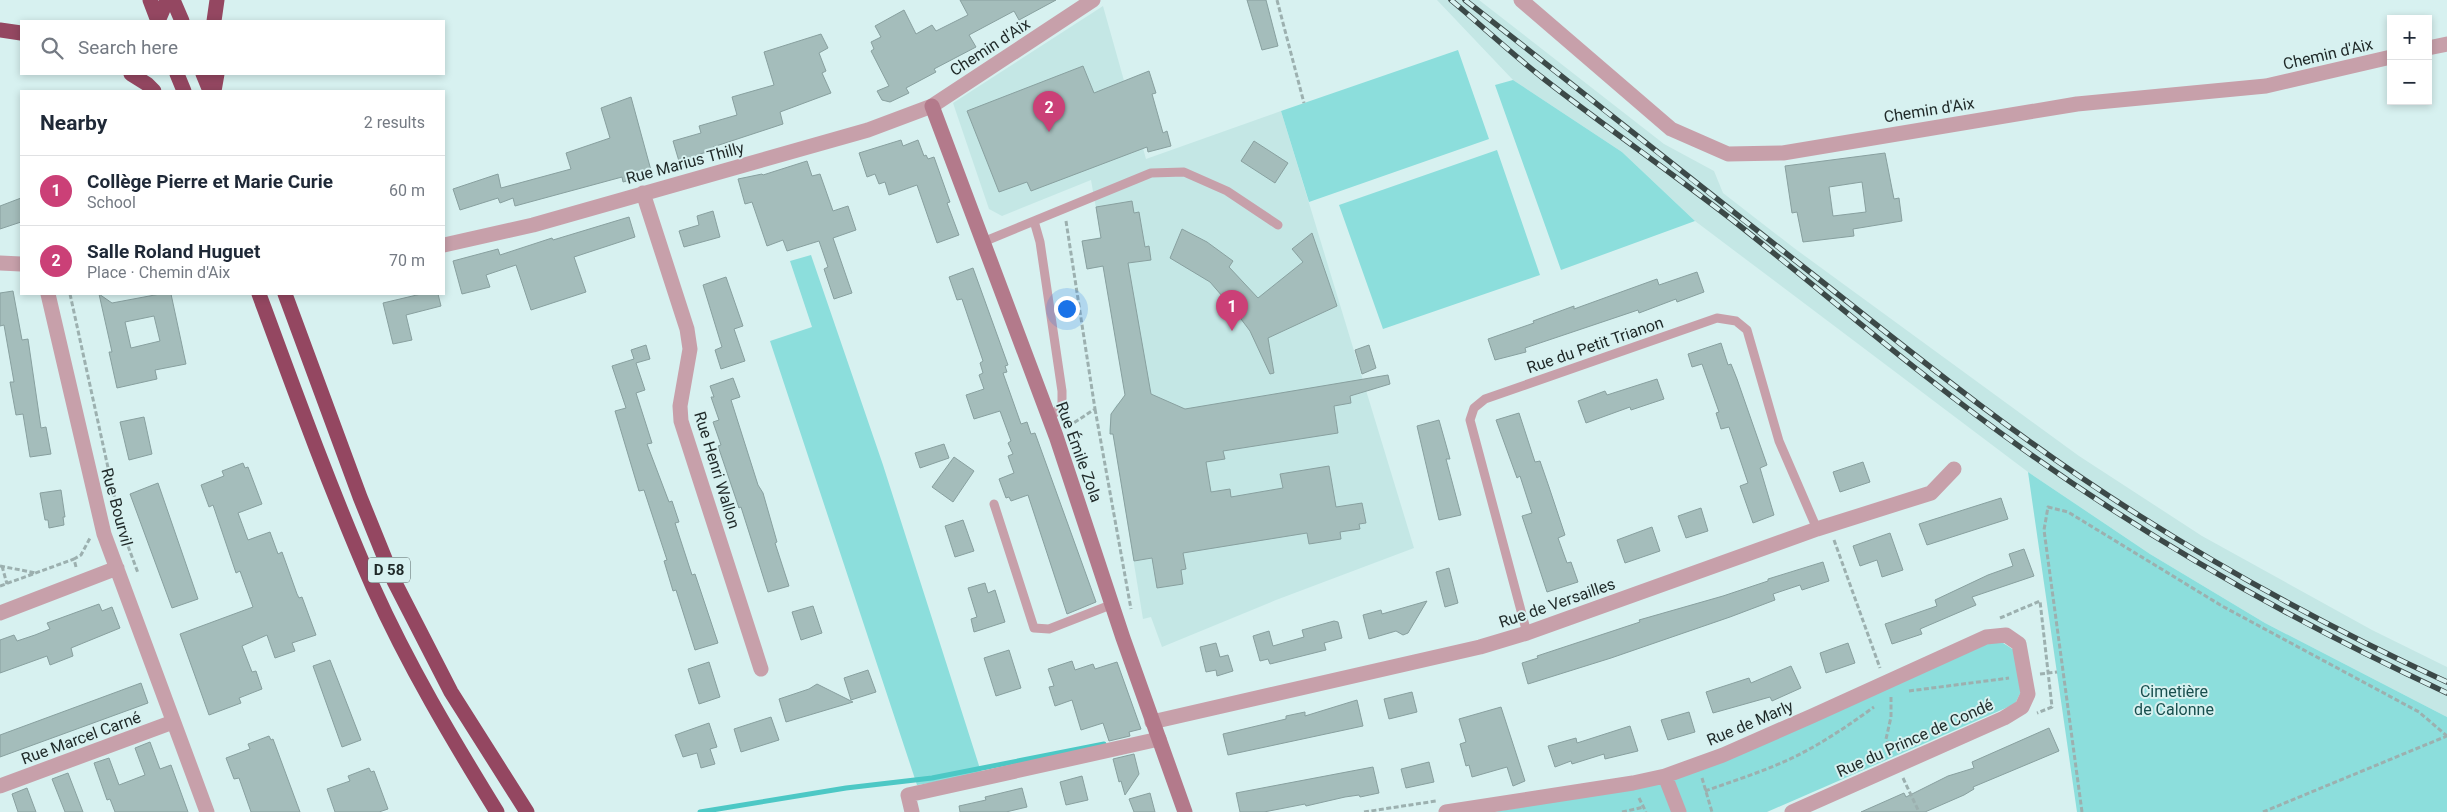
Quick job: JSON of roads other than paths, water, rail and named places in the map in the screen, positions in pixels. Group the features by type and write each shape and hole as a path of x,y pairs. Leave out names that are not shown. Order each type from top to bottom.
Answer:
{"highway":[{"path":"150,0 158,20"},
{"path":"158,20 167,0"},
{"path":"173,0 182,20"},
{"path":"214,20 217,0"},
{"path":"0,30 20,34"},
{"path":"133,75 153,90"},
{"path":"177,75 184,90"},
{"path":"204,75 211,90"},
{"path":"212,90 218,75"},
{"name":"D 58","path":"259,295 322,466 374,589 441,722 497,812"},
{"name":"D 58","path":"285,295 360,497 394,581 451,692 527,812"}],"street":[{"name":"Chemin d'Aix","path":"932,106 1093,0"},
{"name":"Chemin d'Aix","path":"1521,0 1672,129 1728,154 1783,152 2077,104 2266,86 2387,58"},
{"path":"2432,47 2447,44"},
{"name":"Rue Marius Thilly","path":"445,245 533,224 868,130 932,106"},
{"name":"Rue Émile Zola","path":"932,106 1056,436 1152,722 1185,812"},
{"name":"Rue Henri Wallon","path":"642,193 687,329 690,349 680,406 681,421 761,669"},
{"path":"0,263 20,264"},
{"name":"Rue Bourvil","path":"48,295 104,534 207,812"},
{"name":"Rue de Versailles","path":"1152,722 1480,647 1527,633 1817,529 1931,493 1954,469"},
{"path":"0,613 117,568"},
{"name":"Rue de Marly","path":"1446,812 1633,784 1666,776 1794,724 1888,689 1986,637 2006,635 2020,644 2027,676"},
{"name":"Rue du Prince de Condé","path":"1792,812 2004,718 2022,706 2028,694 2027,676"},
{"name":"Rue Marcel Carné","path":"0,786 173,722"},
{"path":"912,812 908,795 1159,739"},
{"path":"1666,776 1679,812"}],"lane":[{"path":"984,242 1151,173 1184,172 1227,192 1278,225"},
{"path":"1034,221 1040,242 1062,391 1062,404 1049,420"},
{"name":"Rue du Petit Trianon","path":"1527,633 1470,420 1474,408 1486,399 1717,318 1736,321 1747,330 1780,440 1817,529"},
{"path":"994,504 1034,628 1049,629 1115,609"}],"waterway":[{"path":"700,812 846,788 932,778 1104,744"}],"railway":[{"path":"1451,0 1520,60 1735,222 1949,395 2073,484 2229,581 2337,639 2447,693"},
{"path":"1465,0 1937,372 2057,461 2140,516 2253,583 2369,645 2447,682"}],"place":[{"name":"Salle Roland Huguet","path":"1049,132"},
{"name":"Collège Pierre et Marie Curie","path":"1232,331"}],"park label":[{"name":"Cimetière de Calonne","path":"2174,700"}]}
